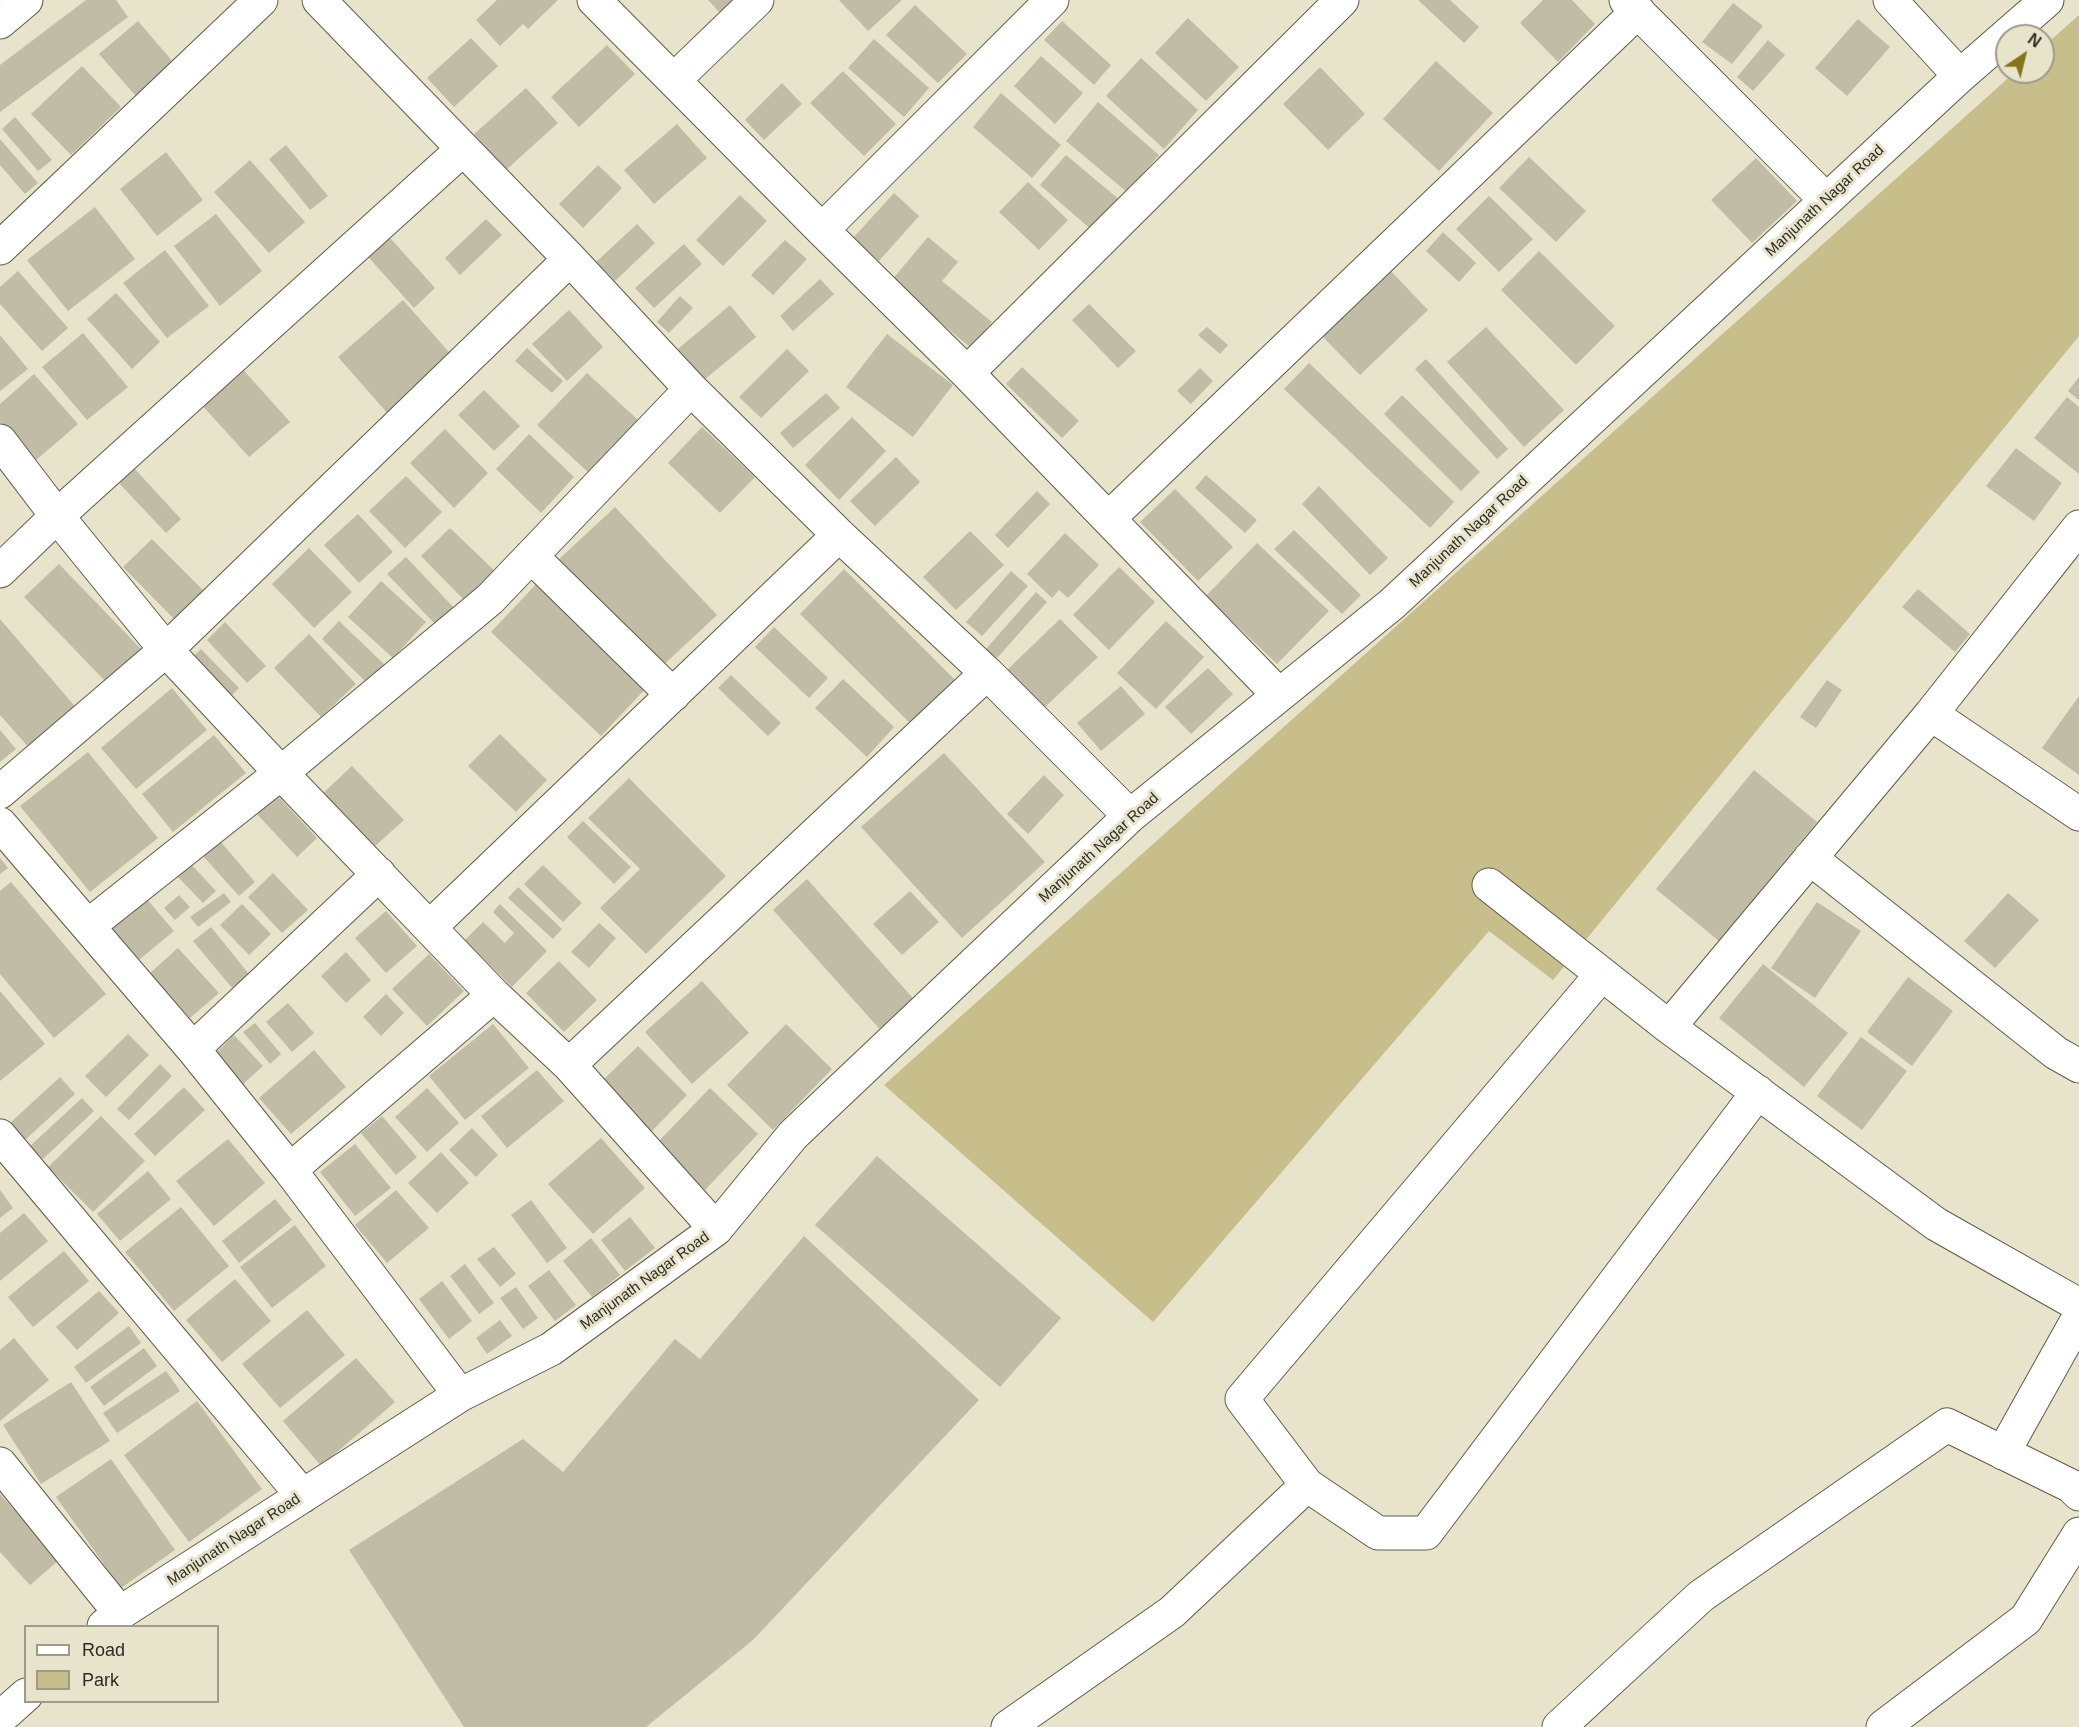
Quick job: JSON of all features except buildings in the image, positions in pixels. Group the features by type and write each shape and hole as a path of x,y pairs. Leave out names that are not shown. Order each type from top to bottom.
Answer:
{"street":[{"path":"0,22 26,0"},
{"path":"0,248 261,0"},
{"path":"319,0 570,259 691,389 839,536 987,673 1130,816"},
{"path":"594,0 967,373 1279,695"},
{"path":"674,80 757,0"},
{"path":"822,230 1052,0"},
{"path":"967,373 1342,0"},
{"path":"1890,0 1960,75"},
{"name":"Manjunath Nagar Road","path":"112,1620 460,1395 551,1349 716,1229 793,1136 1130,816 1392,604 1960,75 2047,0"},
{"path":"1109,518 1632,6 1826,200"},
{"path":"0,571 57,516 462,150"},
{"path":"0,792 166,650 570,259"},
{"path":"88,926 281,773 490,599 691,389"},
{"path":"0,441 57,516 166,650 494,994 569,1065 716,1229"},
{"path":"430,927 839,536"},
{"path":"1669,1027 2074,541"},
{"path":"531,556 673,695"},
{"path":"569,1065 987,673"},
{"path":"1931,714 2079,814"},
{"path":"0,824 193,1049 290,1170 460,1395"},
{"path":"1810,858 2056,1053 2079,1066"},
{"path":"193,1049 379,874"},
{"path":"1489,885 1669,1027 1936,1224 2079,1305"},
{"path":"1602,974 1242,1399 1307,1485 1378,1533 1426,1533 1758,1092"},
{"path":"290,1170 494,994"},
{"path":"0,1136 303,1496"},
{"path":"2003,1453 2079,1317"},
{"path":"1559,1727 1701,1596 1947,1425 2071,1485 2079,1494"},
{"path":"0,1464 112,1620"},
{"path":"1008,1727 1172,1612 1307,1485"},
{"path":"1883,1727 2026,1619 2079,1534"},
{"path":"0,1718 24,1697"}],"green space":[{"path":"2079,15 2079,336 1553,980 1489,931 1153,1322 884,1085 2002,84 2055,84 2055,36"}]}
